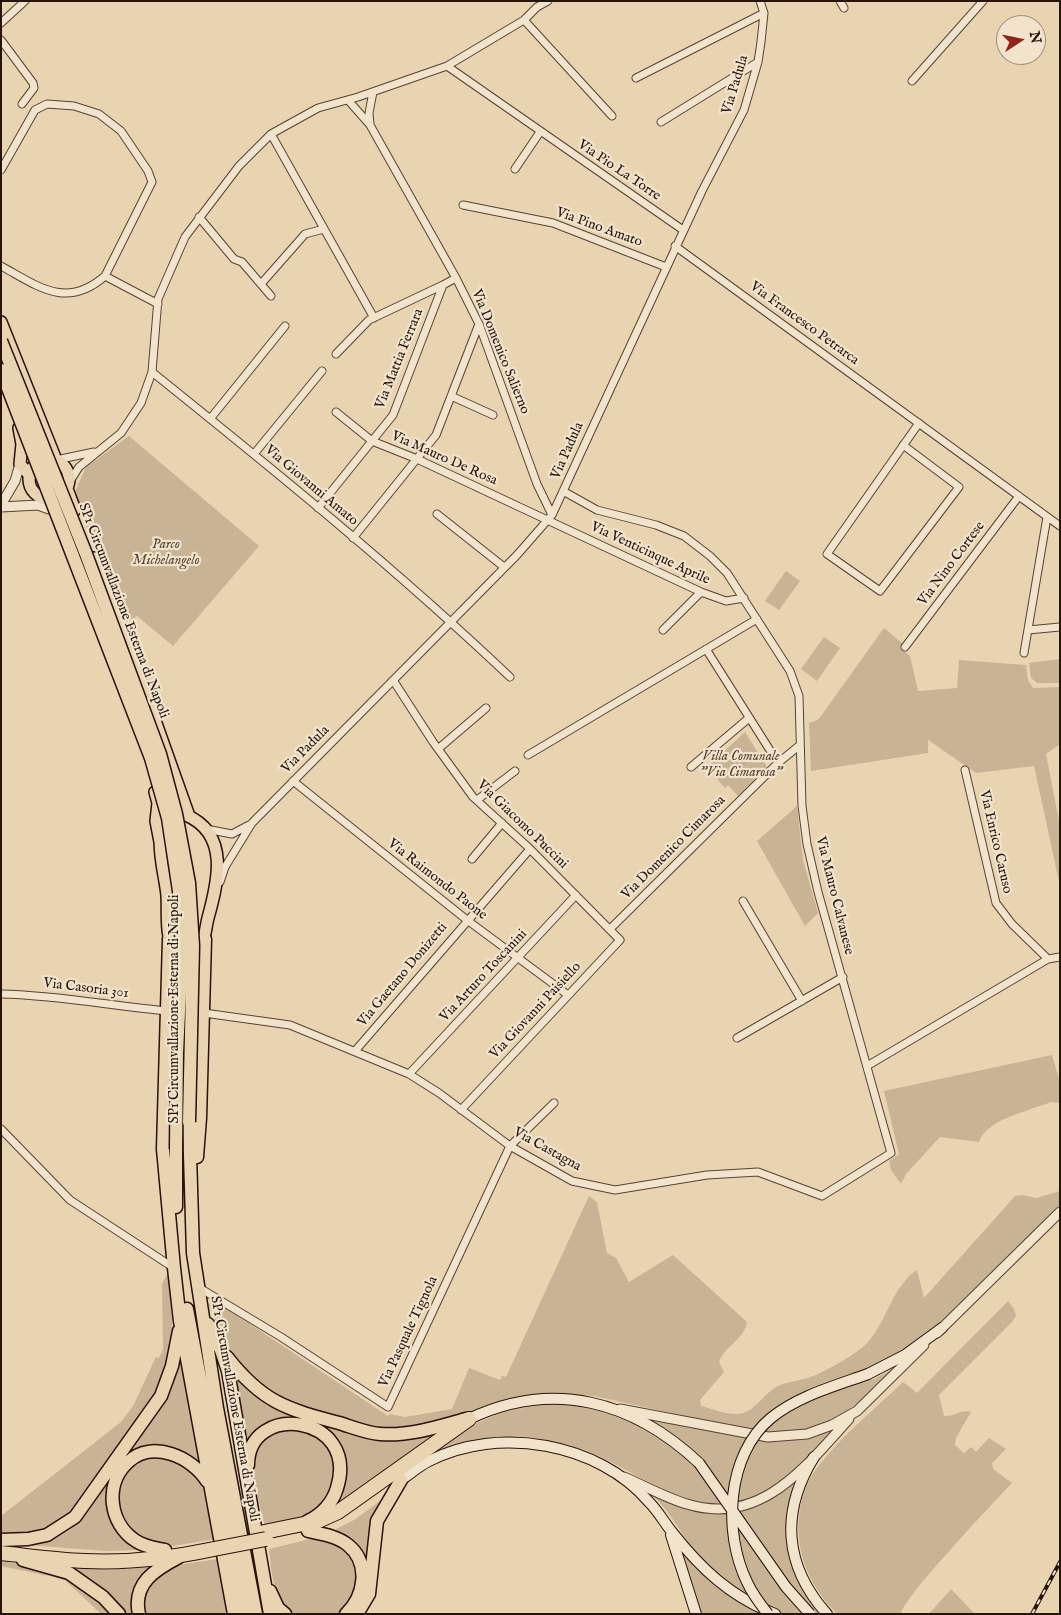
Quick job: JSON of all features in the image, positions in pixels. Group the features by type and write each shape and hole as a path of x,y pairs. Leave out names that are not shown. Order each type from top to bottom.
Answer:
{"highway":[{"name":"SP1 Circumvallazione Esterna di Napoli","path":"1,341 86,554 160,754 176,814 189,883 192,937 190,1193 193,1253 197,1287 256,1614"},
{"name":"SP1 Circumvallazione Esterna di Napoli","path":"1,370 151,758 168,818 179,891 182,950 177,1053 177,1234 184,1297 245,1614"},
{"path":"169,939 164,1149 174,1268 180,1321 234,1614"},
{"path":"190,1193 196,1172 200,1118 204,1013 204,939"},
{"path":"1,1540 28,1539 46,1535 75,1517 161,1396 172,1366 184,1297"},
{"path":"201,1308 221,1350 228,1371 270,1614"},
{"path":"221,1350 242,1377 260,1393 280,1405 317,1418 379,1434 418,1432 469,1419"},
{"path":"265,1536 318,1521 338,1512 469,1419"},
{"path":"248,1483 248,1456 256,1440 265,1432 278,1426 294,1424 316,1428 325,1434 333,1443 339,1458 340,1473 336,1493 320,1514 293,1527"},
{"path":"165,1550 135,1540 118,1521 113,1503 117,1476 128,1461 136,1456 166,1453 176,1455 194,1465 209,1486"},
{"path":"1,1547 95,1555 129,1555 213,1546 265,1536 308,1531 342,1517 400,1480"},
{"path":"356,1614 369,1594 377,1521 400,1480"},
{"path":"308,1531 334,1537 348,1545 356,1555 362,1568 362,1585 353,1608 346,1614"},
{"path":"139,1614 138,1593 145,1580 158,1567 181,1556 213,1546"},
{"path":"1,1554 86,1561 130,1561 181,1556"},
{"path":"1,1554 69,1573 103,1597 118,1614"},
{"path":"263,1578 278,1608 285,1614"},
{"path":"228,1614 232,1601"}],"main road":[{"path":"1,322 56,460 67,469 68,486 135,664 188,816"},
{"path":"1,382 21,435 20,464 30,476"},
{"path":"56,460 42,460 36,463 31,469 30,487 37,496 46,502 140,740 158,803 156,821 167,894 169,939 175,948 184,951 194,950 204,939 217,889 217,855 205,828 188,816 174,816 166,820 161,830 160,842"},
{"path":"46,502 59,497 68,486"},
{"path":"768,1614 746,1581 733,1532 734,1489 745,1453 758,1432 784,1408 802,1398 868,1374 909,1356 942,1328"},
{"path":"469,1419 506,1404 534,1399 580,1400 610,1407 648,1424 673,1441 698,1463 786,1587 810,1614"},
{"path":"400,1480 429,1461 451,1452 475,1446 505,1443 530,1444 564,1450 620,1474 649,1501 698,1564 718,1582 742,1599 775,1614"},
{"path":"814,1457 798,1488 791,1535 800,1572 815,1600 827,1614"},
{"path":"670,1529 696,1614"}],"street":[{"path":"1,23 25,1"},
{"path":"68,486 79,467 121,433 141,403 152,372 158,304 165,281 185,237 239,166 271,134 318,108 373,92 446,66 524,20 535,4 548,1"},
{"name":"Via Padula","path":"217,889 225,867 252,824 550,518 683,230 744,110 758,62 764,13 760,1"},
{"path":"912,81 984,1"},
{"path":"636,78 764,13"},
{"path":"524,20 612,116"},
{"path":"1,40 33,83 34,88 22,104"},
{"path":"661,122 758,62"},
{"name":"Via Pio La Torre","path":"446,66 683,230"},
{"path":"370,125 369,113 373,92"},
{"name":"Via Domenico Salierno","path":"348,100 370,125 456,278 479,324 550,518"},
{"path":"1,170 39,106 48,104 74,106 106,119 121,131 151,177 152,185 105,276 83,290 61,294 51,292 1,266"},
{"path":"515,169 540,132"},
{"path":"271,134 374,318"},
{"name":"Via Pino Amato","path":"463,205 554,223 666,267"},
{"path":"199,217 234,259 242,262 271,296"},
{"path":"261,284 305,234 324,229"},
{"name":"Via Francesco Petrarca","path":"676,246 1060,526"},
{"path":"105,276 158,304"},
{"name":"Via Mattia Ferrara","path":"336,354 374,318 456,278"},
{"name":"Via Mattia Ferrara","path":"318,508 393,415 443,285"},
{"path":"353,538 436,435 479,324"},
{"path":"210,419 285,326"},
{"path":"254,454 322,371"},
{"name":"Via Giovanni Amato","path":"152,372 254,454 451,621 510,677"},
{"path":"452,396 492,415"},
{"name":"Via Mauro De Rosa","path":"336,412 372,440 550,518"},
{"path":"903,445 959,487 880,591 827,554 903,445 919,423"},
{"path":"56,460 97,452"},
{"path":"1,506 15,481 20,464"},
{"path":"15,481 30,476"},
{"name":"Via Mauro Calvanese","path":"564,491 596,510 656,525 684,536 710,556 727,573 790,671 799,696 800,745 807,844 818,892 891,1153"},
{"name":"Via Nino Cortese","path":"905,647 1019,496"},
{"path":"1,506 43,506 46,502"},
{"path":"437,514 504,567"},
{"path":"1024,653 1047,517"},
{"name":"Via Venticinque Aprile","path":"550,518 701,592 726,601 744,598"},
{"path":"664,630 701,592"},
{"path":"528,755 757,619"},
{"path":"1028,630 1060,627"},
{"path":"706,649 778,763"},
{"name":"Via Giacomo Puccini","path":"393,680 438,750 477,800 530,849 610,929"},
{"path":"438,750 486,708"},
{"path":"690,767 749,718"},
{"name":"Via Domenico Cimarosa","path":"610,929 778,763 800,745"},
{"name":"Via Enrico Caruso","path":"965,770 996,903 1012,924 1048,959"},
{"path":"477,800 516,771"},
{"name":"Via Raimondo Paone","path":"293,781 467,920 568,995"},
{"path":"472,859 502,823"},
{"name":"Via Padula","path":"205,828 232,834 252,824"},
{"name":"Via Gaetano Donizetti","path":"355,1051 530,849"},
{"name":"Via Arturo Toscanini","path":"409,1074 576,895"},
{"path":"743,901 802,1001"},
{"name":"Via Giovanni Paisiello","path":"461,1110 620,940 610,929"},
{"path":"868,1066 1048,959 1060,957"},
{"path":"737,1038 843,977"},
{"name":"Via Casoria 301","path":"1,994 30,995 111,1006 167,1011"},
{"name":"Via Castagna","path":"204,1013 290,1025 409,1074 510,1146 572,1181 615,1190 707,1175 758,1172 822,1196 891,1153"},
{"path":"510,1146 554,1102"},
{"path":"1,1129 70,1200 174,1268"},
{"name":"Via Pasquale Tignola","path":"197,1287 281,1337 388,1407 510,1146"},
{"path":"942,1328 1060,1212"},
{"path":"620,1474 688,1505 721,1508 740,1506 768,1497 788,1483 814,1457 909,1356"},
{"path":"610,1407 768,1437 807,1434 857,1411"}],"green space":[{"name":"Parco Michelangelo","path":"129,436 259,546 173,646 137,616 123,624 74,494 86,467"},
{"path":"786,571 800,581 779,610 765,601"},
{"path":"884,628 903,644 901,648 910,656 918,691 957,688 959,660 1026,665 1028,680 1033,688 1060,687 1060,744 1046,754 1060,826 1060,886 1034,766 976,773 928,740 928,753 811,771 809,723 816,721 821,716"},
{"path":"824,637 840,648 817,681 801,669"},
{"path":"1060,659 1060,683 1037,683 1031,678 1029,663"},
{"name":"Villa Comunale \"Via Cimarosa\"","path":"745,732 767,767 738,796 728,785 725,788 707,767"},
{"path":"797,806 803,860 818,913 805,926 757,841"},
{"path":"1052,1055 1060,1082 1060,1103 1051,1102 999,1122 983,1134 979,1142 940,1137 906,1174 901,1184 891,1170 889,1161 899,1154 884,1091"},
{"path":"1060,1191 1060,1207 944,1321 913,1346 868,1371 872,1380 896,1367 864,1398 849,1410 833,1419 798,1431 753,1431 594,1396 553,1393 515,1397 429,1426 376,1430 301,1407 262,1387 233,1356 222,1338 209,1304 212,1300 217,1302 388,1416 390,1414 405,1417 452,1409 469,1368 500,1380 502,1376 506,1377 589,1196 597,1202 607,1253 616,1258 629,1282 673,1255 747,1322 739,1338 725,1352 719,1362 724,1372 700,1400 701,1406 738,1414 748,1411 776,1387 808,1378 857,1352 875,1333 896,1294 909,1277 917,1270 924,1298 1015,1196 1023,1195 1036,1198"},
{"path":"169,1271 173,1336 166,1378 72,1516 46,1532 1,1537 1,1516 121,1422 133,1406 156,1357 159,1358 163,1349 162,1284"},
{"path":"1008,1301 1014,1309 1016,1316 1012,1322 939,1395 944,1416 964,1411 971,1412 956,1438 955,1445 964,1453 971,1447 976,1452 989,1438 1006,1449 992,1463 993,1469 1012,1483 932,1571 905,1605 901,1614 837,1614 817,1590 804,1563 799,1535 799,1519 802,1499 808,1482 843,1438 903,1382 917,1393"},
{"path":"180,1353 201,1462 190,1454 172,1448 162,1447 139,1452 110,1490 137,1550 105,1551 27,1545 56,1538 71,1529 88,1511 159,1409"},
{"path":"234,1373 340,1429 449,1427 334,1510 343,1488 345,1473 341,1456 332,1439 320,1425 304,1420 246,1444"},
{"path":"551,1404 594,1409 633,1422 652,1431 669,1443 700,1473 707,1467 686,1445 670,1432 642,1417 750,1437 832,1428 835,1431 801,1466 782,1482 761,1495 736,1503 713,1504 690,1500 668,1492 603,1458 581,1449 542,1440 501,1439 480,1441 460,1445 422,1459 468,1428 496,1415 512,1410"},
{"path":"292,1426 321,1439 333,1455 336,1483 318,1513 266,1529 254,1476 256,1450 262,1439 273,1432"},
{"path":"155,1457 182,1460 206,1486 215,1539 162,1548 143,1544 118,1515 121,1485 128,1471 144,1461"},
{"path":"801,1476 790,1543 826,1614 784,1614 760,1605 747,1597 721,1579 700,1559 667,1512 649,1492 695,1509 761,1503 777,1495"},
{"path":"384,1498 368,1576 330,1532 354,1520"},
{"path":"314,1538 338,1543 355,1561 358,1586 343,1611 338,1614 291,1614 276,1592 269,1549"},
{"path":"681,1548 697,1568 721,1590 758,1611 757,1614 701,1614"},
{"path":"218,1559 227,1607 225,1614 144,1614 143,1606 147,1587 170,1566"},
{"path":"1,1561 44,1568 65,1575 114,1614 101,1614 66,1581 1,1566"},
{"path":"70,1567 108,1570 153,1567 137,1614 124,1614 102,1591"},
{"path":"951,1589 975,1614 929,1614"}],"railway":[{"path":"1032,1614 1060,1562"}]}
